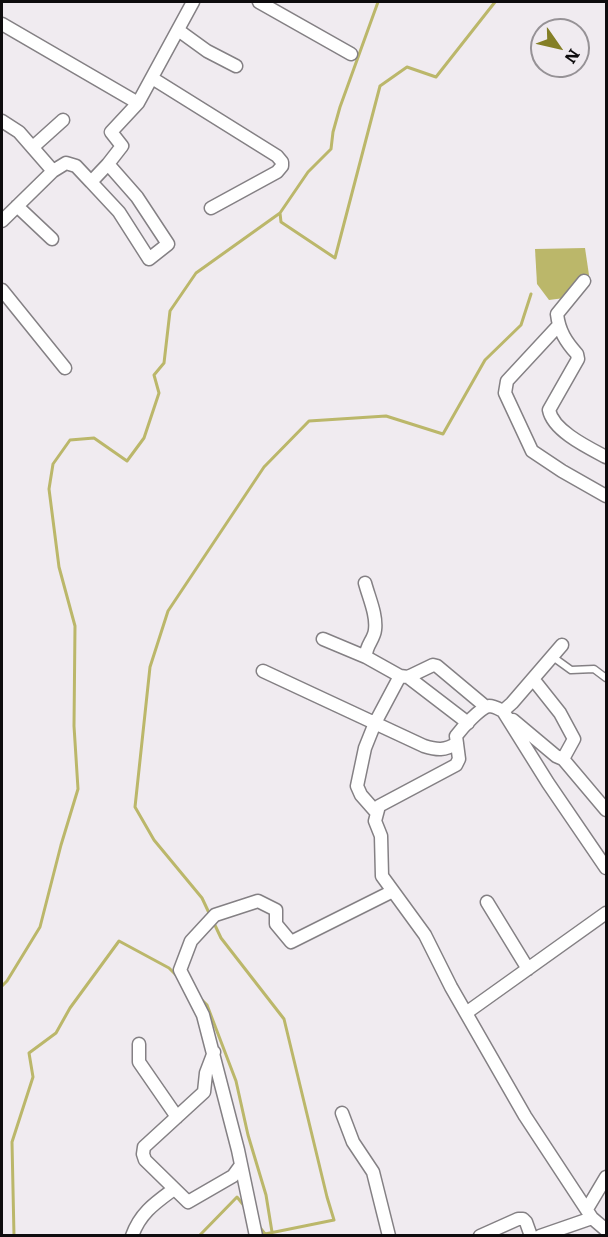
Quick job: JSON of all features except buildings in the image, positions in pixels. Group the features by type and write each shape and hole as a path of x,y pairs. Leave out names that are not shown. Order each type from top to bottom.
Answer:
{"street":[{"path":"91,182 122,146 111,132 138,103 193,2"},
{"path":"259,2 351,54"},
{"path":"2,24 138,103"},
{"path":"178,30 207,51 236,66"},
{"path":"152,78 277,156 282,162 277,172 211,208"},
{"path":"33,147 63,120"},
{"path":"2,121 19,132 53,171"},
{"path":"2,221 53,171 66,163 76,166 118,212 149,259 168,244 137,196 108,164"},
{"path":"17,207 52,239"},
{"path":"584,281 557,314 558,326 578,359 549,410 550,416 571,437 606,457"},
{"path":"2,290 65,368"},
{"path":"558,326 507,381 505,393 532,451 606,496"},
{"path":"365,583 375,619 375,633 365,651 366,657"},
{"path":"323,639 366,657 404,677 468,723"},
{"path":"503,711 562,645"},
{"path":"376,812 361,795 357,786 365,748 375,723 404,677 433,665 437,666 486,707"},
{"path":"264,671 424,746 438,750 458,743"},
{"path":"533,680 560,713 574,739 564,759"},
{"path":"606,810 564,759 543,746 503,711 492,706 486,707 456,736 459,759 456,765 379,806 375,821 381,836 382,876 425,934 451,987 525,1116 589,1214 606,1230"},
{"path":"503,711 548,783 606,868"},
{"path":"256,1236 214,1052 203,1016 180,970 191,941 215,915 258,901 276,910 276,924 291,942 393,891"},
{"path":"488,902 528,969"},
{"path":"466,1013 606,914"},
{"path":"139,1044 139,1062 177,1117"},
{"path":"214,1052 206,1073 204,1092 144,1148 143,1154 145,1160 185,1201 190,1202 233,1176 241,1165"},
{"path":"342,1113 353,1142 373,1173 389,1236"},
{"path":"540,1236 589,1214 606,1177"},
{"path":"132,1236 137,1222 147,1209 174,1189"},
{"path":"480,1236 518,1219 523,1219 531,1236"}],"lane":[{"path":"553,657 571,670 594,669 606,678"}],"shaded area":[{"path":"585,248 589,275 580,296 549,300 537,284 535,249"}],"waterway":[{"path":"378,2 340,107 331,149 308,172 280,213 281,222 335,258 380,86 407,67 436,77 495,2"},
{"path":"2,986 40,927 78,789 74,726 75,626 59,567 49,489 53,464 70,440 94,438 127,461 144,438 159,393 154,375 164,363 170,311 196,273 280,213"},
{"path":"210,915 202,898 154,840 135,807 150,667 168,611 264,467 309,421 386,416 443,434 485,360 521,325 531,294"},
{"path":"213,921 221,938 284,1019 334,1220 265,1234 258,1225"},
{"path":"14,1236 12,1142 33,1077 29,1053 56,1033 70,1008 119,941 169,968 177,976"},
{"path":"201,999 207,1005 236,1081 248,1135 266,1195 272,1232"},
{"path":"199,1236 237,1197 245,1207"}]}
